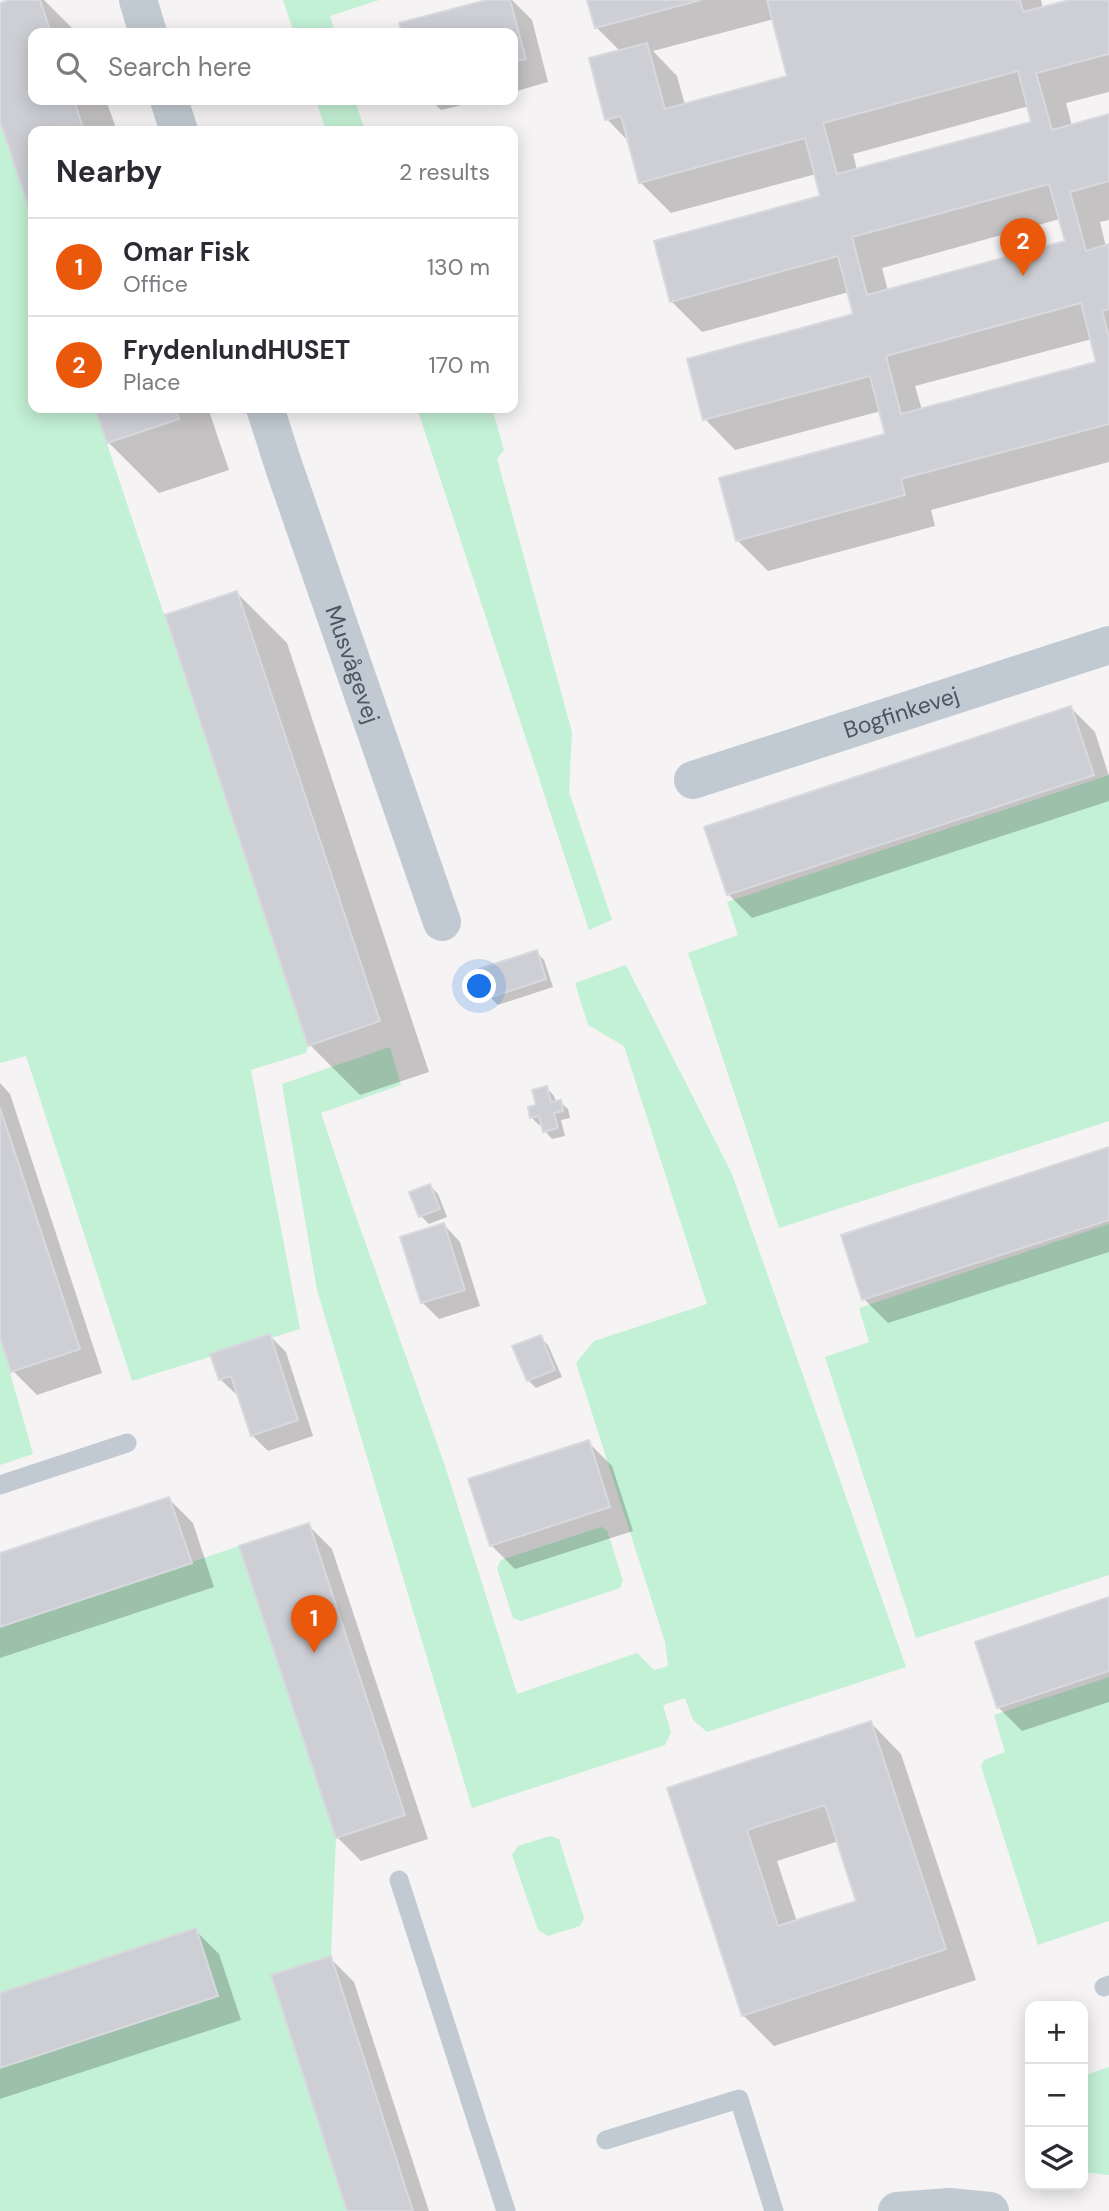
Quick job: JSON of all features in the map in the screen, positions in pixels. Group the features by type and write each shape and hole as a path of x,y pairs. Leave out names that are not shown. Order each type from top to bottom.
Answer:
{"street":[{"path":"138,0 146,28"},
{"path":"171,105 177,126"},
{"name":"Musvågevej","path":"267,413 442,922"},
{"name":"Bogfinkevej","path":"692,780 1109,645"},
{"path":"897,2211 949,2207 990,2211"}],"lane":[{"path":"0,1485 127,1443"},
{"path":"399,1880 506,2211"},
{"path":"606,2140 739,2099 774,2211"}],"green space":[{"path":"283,0 379,0 330,16 334,28 292,28"},
{"path":"318,105 357,105 363,126 324,126"},
{"path":"0,121 28,206 28,413 97,413 308,1046 306,1053 251,1070 300,1329 132,1381 26,1056 0,1063"},
{"path":"419,413 493,413 504,450 497,459 572,732 569,792 612,920 589,930"},
{"path":"1109,775 1109,1121 779,1228 688,953 738,935 727,902"},
{"path":"626,965 732,1174 906,1667 707,1732 693,1720 685,1698 663,1705 671,1732 665,1745 472,1808 317,1290 282,1084 390,1047 401,1085 321,1113 444,1463 517,1694 637,1653 654,1670 668,1666 665,1642 576,1363 594,1341 707,1304 624,1046 588,1025 575,983"},
{"path":"1109,1224 1109,1575 916,1638 825,1357 869,1342 859,1308"},
{"path":"0,1337 33,1454 0,1465"},
{"path":"601,1527 607,1530 623,1581 620,1588 521,1621 513,1618 497,1568 501,1560"},
{"path":"239,1546 336,1838 331,1956 272,1975 347,2211 0,2211 0,2068 218,1995 196,1928 0,1993 0,1627"},
{"path":"1109,1677 1109,1921 1038,1945 981,1766 984,1760 1005,1752 994,1715"},
{"path":"550,1836 559,1839 584,1918 580,1926 548,1936 538,1930 512,1855 518,1846"},
{"path":"1109,2067 1109,2175 1088,2173 1088,2074"}],"building":[{"path":"9,0 40,0 49,28 28,28 28,105 76,105 82,126 28,126 28,206 0,121 0,3"},
{"path":"487,0 510,0 518,28 400,28 399,23"},
{"path":"587,0 701,0 595,28"},
{"path":"767,0 1020,0 1023,12 1069,0 1109,0 1109,54 1036,73 1052,130 1109,114 1109,181 1070,192 1086,251 1109,244 1109,309 1102,311 1109,337 1109,424 901,479 905,495 736,541 719,478 885,434 870,376 703,420 687,359 853,314 838,256 670,302 654,241 820,196 805,138 639,183 621,116 605,120 589,58 647,43 665,109 787,76","holes":["1018,71 1031,122 837,174 823,123","1049,184 1065,241 867,295 852,237","1081,303 1096,362 901,414 886,356"]},
{"path":"518,30 526,59 518,61"},
{"path":"97,413 177,413 179,419 107,443"},
{"path":"237,591 380,1021 308,1046 165,615"},
{"path":"1071,706 1094,775 727,895 704,827"},
{"path":"537,950 546,979 489,998 479,969"},
{"path":"547,1086 551,1102 561,1100 563,1111 554,1113 558,1128 543,1132 539,1116 530,1118 528,1107 536,1105 532,1090"},
{"path":"0,1108 80,1349 11,1372 0,1337"},
{"path":"1109,1147 1109,1220 862,1300 841,1235"},
{"path":"430,1184 440,1209 419,1217 409,1192"},
{"path":"444,1223 465,1290 421,1303 400,1237"},
{"path":"270,1334 298,1420 251,1436 231,1376 219,1380 210,1354"},
{"path":"541,1335 555,1370 527,1381 512,1346"},
{"path":"589,1440 610,1507 490,1546 468,1479"},
{"path":"169,1497 192,1563 0,1627 0,1553"},
{"path":"309,1523 405,1815 336,1838 239,1546"},
{"path":"1109,1597 1109,1671 997,1708 975,1642"},
{"path":"871,1721 946,1949 742,2016 667,1788","holes":["825,1805 856,1901 778,1926 747,1830"]},
{"path":"196,1928 218,1996 0,2068 0,1993"},
{"path":"331,1956 413,2211 347,2211 271,1975"}],"place":[{"name":"FrydenlundHUSET","path":"1023,276"},
{"name":"Omar Fisk","path":"314,1653"}]}
